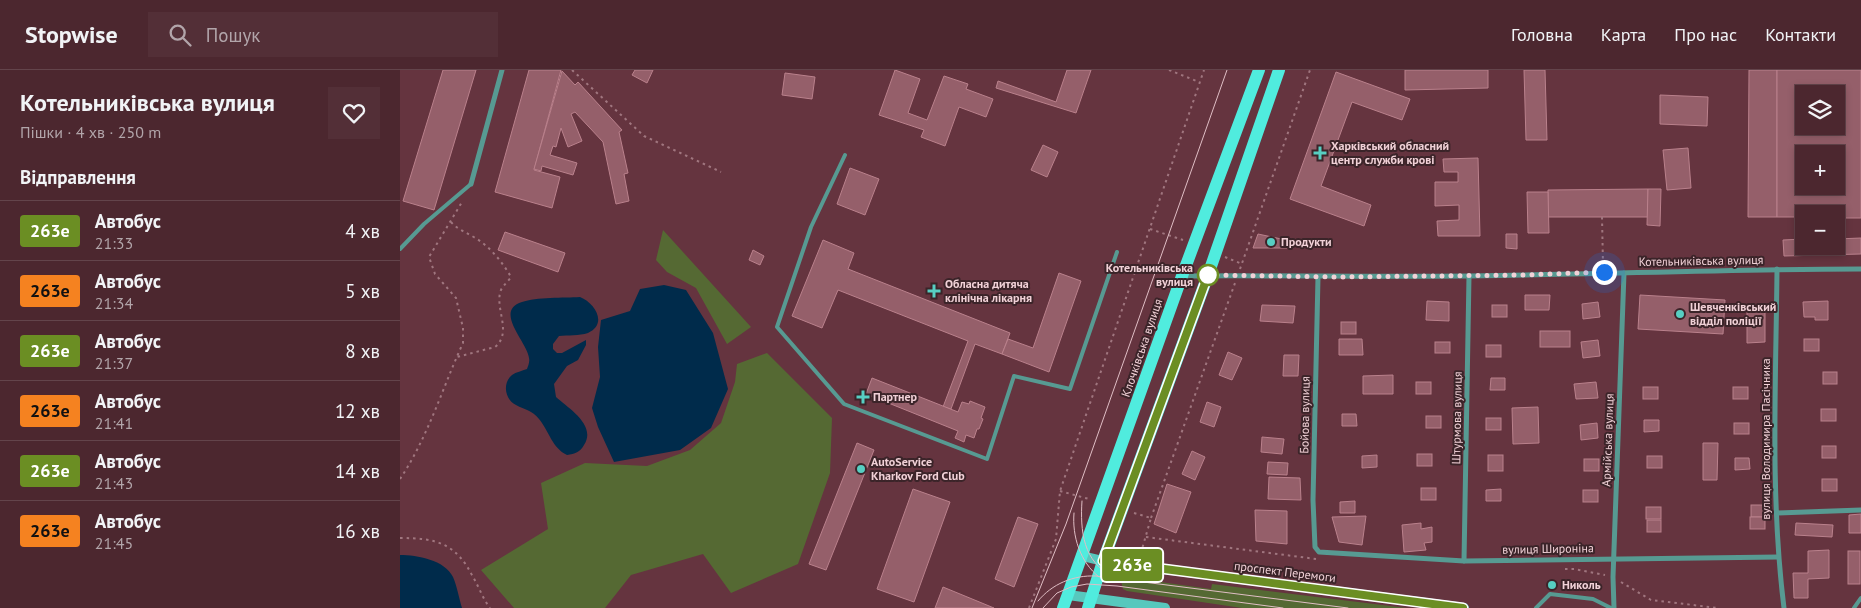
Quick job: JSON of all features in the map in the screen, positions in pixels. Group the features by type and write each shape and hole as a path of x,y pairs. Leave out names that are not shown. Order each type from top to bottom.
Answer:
{"main road":[{"name":"Клочківська вулиця","path":"1063,608 1182,276 1259,70"},
{"path":"1089,603 1208,275 1279,70"},
{"name":"проспект Перемоги","path":"1082,556 1103,561 1464,608"},
{"path":"1068,595 1089,603 1166,608"}],"street":[{"path":"471,184 502,70"},
{"name":"вулиця Володимира Пасічника","path":"1776,269 1776,514 1778,558 1784,608"},
{"name":"Котельниківська вулиця","path":"1182,276 1469,276 1604,272 1861,269"},
{"name":"Армійська вулиця","path":"1612,608 1624,273"},
{"name":"Штурмова вулиця","path":"1464,561 1469,276"},
{"name":"Бойова вулиця","path":"1318,277 1313,500 1315,547 1318,552"},
{"path":"1776,514 1861,510"},
{"name":"вулиця Широніна","path":"1318,552 1464,561 1614,558 1778,558"}],"lane":[{"path":"845,155 811,227 777,327 844,404 987,459 1014,376 1070,389 1118,252"},
{"path":"400,249 424,224 471,184"},
{"path":"1536,608 1550,594 1593,600 1612,608"},
{"path":"1854,608 1861,598"}],"path":[{"path":"572,70 644,136 721,172"},
{"path":"1169,70 1199,82"},
{"path":"1029,608 1056,539 1060,491 1204,70"},
{"path":"1140,557 1151,518 1310,70"},
{"path":"400,479 414,459 463,343 463,328 456,298 435,274 429,257 451,222 471,184"},
{"path":"1602,217 1604,272"},
{"path":"451,222 455,227 483,243 506,268 511,277 500,291 499,302 503,323 500,343 495,347 457,357"},
{"path":"1150,229 1185,240"},
{"path":"1226,257 1242,264"},
{"path":"1060,491 1092,500"},
{"path":"1134,513 1151,518"},
{"path":"400,538 419,538 442,543 456,552 468,566 490,608"},
{"path":"1613,577 1651,600 1718,608"}],"green space":[{"path":"663,230 751,327 727,344 696,288 667,272 656,260"},
{"path":"767,353 832,418 830,473 798,564 731,593 703,554 631,575 605,608 514,608 481,570 548,529 541,483 585,463 647,466 690,450 721,423 735,382 737,364"},
{"path":"1128,572 1146,575 1146,580 1211,589 1212,584 1407,608 1242,608 1127,591 1123,589 1121,581 1123,574"}],"water":[{"path":"664,285 686,290 713,333 728,389 711,428 680,450 614,462 598,427 592,408 600,377 598,347 601,320 630,311 640,289"},
{"path":"580,297 594,309 598,319 597,324 588,333 559,336 553,344 553,349 557,353 562,353 586,340 586,345 578,360 567,366 554,384 556,397 574,412 587,431 584,445 577,452 567,455 554,444 536,416 512,403 507,395 506,387 509,378 527,369 529,361 527,352 511,320 511,312 514,306 528,300"},
{"path":"400,555 422,557 444,566 453,577 462,608 400,608"}],"building":[{"path":"443,70 476,70 434,210 403,201"},
{"path":"529,70 561,70 534,170 560,177 552,208 495,192"},
{"path":"635,70 653,70 647,83 632,75"},
{"path":"895,70 920,79 908,113 927,120 944,76 968,84 966,89 993,99 986,117 959,107 945,146 921,137 924,130 879,115"},
{"path":"1067,70 1091,70 1076,113 996,88 998,81 1056,102"},
{"path":"1405,70 1488,70 1488,88 1405,90"},
{"path":"1524,70 1545,70 1547,140 1526,140"},
{"path":"1749,70 1777,70 1777,217 1748,217"},
{"path":"1777,70 1861,70 1861,218 1845,218 1845,205 1795,205 1795,217 1777,217"},
{"path":"562,71 575,85 578,82 622,130 619,132 628,173 624,174 629,201 616,204 603,142 575,112 571,114 582,141 568,147 561,128 556,147 553,146 550,155 577,163 573,175 542,166 541,171 534,169"},
{"name":"Харківський обласний центр служби крові","path":"1336,72 1410,99 1402,120 1352,102 1321,186 1371,205 1364,226 1290,199"},
{"path":"785,73 815,77 812,99 782,95"},
{"path":"1660,95 1708,97 1707,126 1660,124"},
{"path":"1043,145 1058,152 1047,177 1031,170"},
{"path":"1688,148 1691,188 1667,190 1663,150"},
{"path":"1478,158 1480,236 1438,236 1437,221 1459,220 1459,205 1435,206 1435,182 1458,182 1458,172 1444,172 1443,159"},
{"path":"850,168 879,179 865,215 837,204"},
{"path":"1648,189 1648,217 1548,217 1548,190"},
{"path":"1648,189 1661,189 1660,226 1647,225"},
{"path":"1527,192 1548,192 1549,233 1528,233"},
{"path":"505,232 565,253 558,272 498,250"},
{"name":"Продукти","path":"1258,234 1286,240 1287,248 1253,248"},
{"path":"1506,234 1517,234 1517,249 1506,248"},
{"path":"1861,238 1861,254 1845,254 1845,239"},
{"path":"1795,239 1795,255 1822,255 1784,256 1783,240"},
{"path":"823,240 854,253 848,269 1010,333 1002,354 975,344 951,409 943,407 968,341 838,290 822,328 792,316"},
{"path":"753,250 764,256 760,265 749,260"},
{"path":"1059,273 1081,281 1049,372 1002,354 1008,339 1033,348"},
{"path":"1525,295 1550,295 1549,310 1525,310"},
{"path":"1640,295 1725,300 1723,334 1638,329"},
{"path":"1427,301 1449,302 1449,321 1426,320"},
{"path":"1828,301 1828,320 1815,320 1815,317 1804,317 1803,302"},
{"path":"1598,302 1600,317 1583,319 1582,304"},
{"path":"1262,305 1295,306 1293,323 1260,321"},
{"path":"1492,305 1507,305 1507,317 1492,317"},
{"path":"1765,306 1765,342 1747,343 1747,307"},
{"path":"1341,322 1356,322 1356,334 1341,334"},
{"path":"1540,331 1570,331 1570,347 1540,347"},
{"path":"1339,339 1362,339 1363,355 1339,355"},
{"path":"1804,339 1819,339 1819,351 1804,351"},
{"path":"1598,340 1600,356 1583,358 1581,342"},
{"path":"1435,342 1450,342 1450,353 1435,353"},
{"path":"1486,345 1501,345 1501,357 1486,357"},
{"path":"1228,352 1242,358 1232,380 1219,375"},
{"path":"1284,355 1299,355 1298,376 1283,376"},
{"path":"1823,372 1837,372 1837,384 1823,384"},
{"path":"1393,375 1393,394 1363,394 1363,376"},
{"path":"872,378 958,412 962,402 969,404 970,401 985,407 979,429 977,429 974,438 966,435 964,442 955,438 958,431 866,394"},
{"path":"1491,378 1505,378 1505,390 1490,390"},
{"path":"1416,382 1431,382 1431,394 1416,394"},
{"path":"1596,382 1598,398 1576,399 1574,384"},
{"path":"1643,387 1658,387 1658,399 1643,399"},
{"path":"1733,387 1748,387 1748,399 1733,399"},
{"path":"1207,402 1221,407 1214,427 1200,422"},
{"path":"1538,407 1539,443 1513,444 1512,408"},
{"path":"1821,409 1836,409 1836,421 1821,421"},
{"path":"1342,414 1356,414 1357,426 1342,426"},
{"path":"1426,416 1441,416 1441,428 1426,428"},
{"path":"1486,418 1501,418 1501,430 1486,430"},
{"path":"1644,420 1659,420 1659,431 1644,432"},
{"path":"1597,423 1598,438 1581,440 1580,425"},
{"path":"1734,423 1749,423 1749,434 1734,434"},
{"path":"1262,437 1284,439 1282,454 1261,452"},
{"path":"857,443 874,450 826,570 809,564"},
{"path":"1703,443 1718,443 1717,480 1703,480"},
{"path":"1822,446 1836,446 1836,458 1822,458"},
{"path":"1192,451 1205,457 1195,480 1182,474"},
{"path":"1417,454 1432,454 1432,466 1417,466"},
{"path":"1377,455 1377,467 1362,468 1362,456"},
{"path":"1488,455 1503,455 1503,471 1488,471"},
{"path":"1647,456 1662,456 1662,468 1647,468"},
{"path":"1735,458 1749,458 1750,469 1735,470"},
{"path":"1584,459 1599,459 1599,471 1584,471"},
{"path":"1268,462 1288,463 1287,475 1267,474"},
{"path":"1269,477 1300,478 1301,500 1268,499"},
{"path":"1822,479 1837,479 1837,491 1822,491"},
{"path":"1167,484 1191,492 1176,533 1154,524"},
{"path":"1421,488 1436,488 1436,500 1421,500"},
{"path":"913,489 950,502 914,602 877,589"},
{"path":"1501,489 1501,501 1486,501 1486,490"},
{"path":"1583,490 1598,490 1598,502 1583,502"},
{"path":"1355,501 1355,513 1340,513 1340,502"},
{"path":"1751,505 1766,505 1766,517 1751,517"},
{"path":"1646,507 1661,507 1661,519 1646,519"},
{"path":"1255,510 1287,511 1287,544 1256,541"},
{"path":"1861,514 1861,533 1849,533 1849,515"},
{"path":"1366,516 1362,545 1339,542 1332,517"},
{"path":"1018,517 1038,524 1014,587 995,579"},
{"path":"1750,517 1765,517 1765,529 1750,529"},
{"path":"1647,520 1661,520 1661,532 1647,532"},
{"path":"1421,523 1421,529 1432,527 1432,542 1424,543 1426,550 1404,552 1402,525"},
{"path":"1796,523 1833,525 1832,537 1795,535"},
{"path":"1829,550 1829,578 1808,579 1808,598 1794,598 1793,573 1808,573 1808,551"},
{"path":"1848,551 1860,551 1860,584 1848,584"},
{"path":"943,587 994,608 935,608"}],"tram line":[{"path":"1032,608 1066,524 1227,70"},
{"path":"1082,501 1083,534 1089,554 1095,563 1113,576"},
{"path":"1074,513 1074,531 1082,556 1092,571 1099,577"},
{"path":"1038,601 1056,585 1079,577 1096,576 1348,608"},
{"path":"1043,608 1057,593 1071,587 1087,584 1117,586 1283,608"}],"bus line":[{"name":"263e","path":"1208,275 1103,561 1463,608"}],"place":[{"name":"Харківський обласний центр служби крові","path":"1320,153"},
{"name":"Продукти","path":"1271,242"},
{"name":"Котельниківська вулиця","path":"1208,275"},
{"name":"Обласна дитяча клінічна лікарня","path":"934,291"},
{"name":"Шевченківський відділ поліції","path":"1680,314"},
{"name":"Партнер","path":"863,397"},
{"name":"AutoService Kharkov Ford Club","path":"861,469"},
{"name":"Николь","path":"1552,585"}],"route":[{"path":"1208,275 1337,277 1524,275 1604,272"}]}
